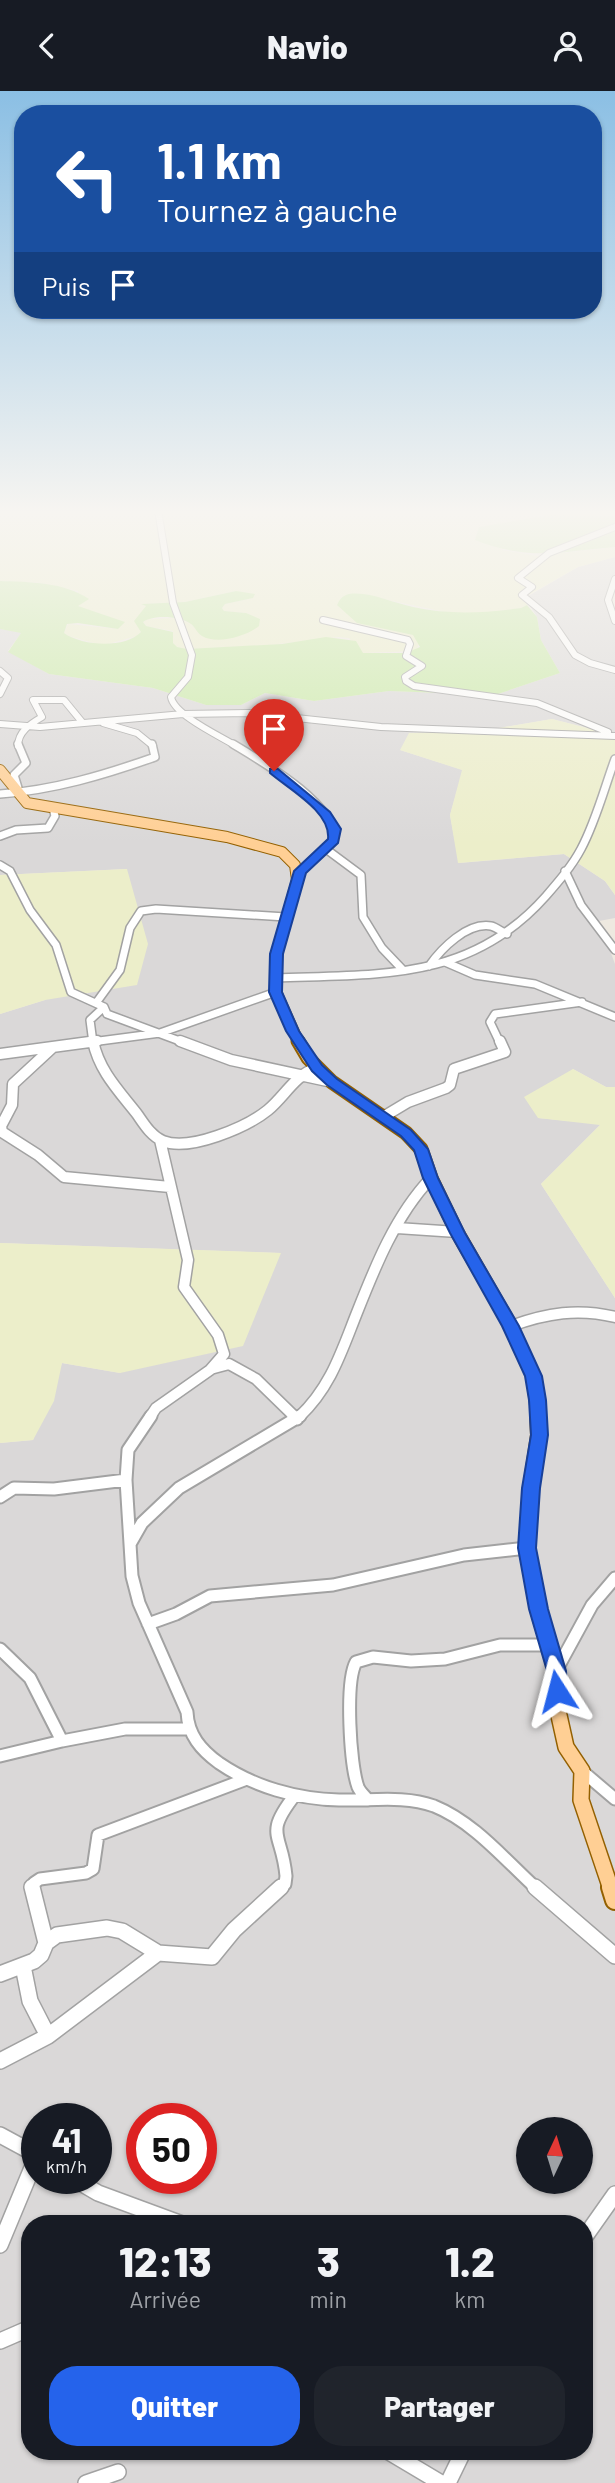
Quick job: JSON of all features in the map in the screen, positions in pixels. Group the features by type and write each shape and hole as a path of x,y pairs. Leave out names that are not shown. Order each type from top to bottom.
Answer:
{"main road":[{"path":"0,770 20,792 25,802 193,829 259,845 286,855 295,865 297,880 277,954 276,978 276,992 292,1031 316,1068 419,1146 457,1233 510,1326 533,1376 538,1400 539,1435 531,1488 527,1548 538,1609 556,1671 558,1711 566,1747 582,1771 581,1800 615,1900"}],"street":[{"path":"179,622 191,646 192,661 188,677 171,697 172,703 183,714 274,771 326,814 335,829 334,841 300,871 297,880"},
{"path":"330,622 408,640 410,644 406,656 422,666 405,677 414,687 537,703 613,735"},
{"path":"552,622 560,639 571,653 592,665 615,670"},
{"path":"0,671 8,678 0,694"},
{"path":"20,792 14,776 26,763 18,742 28,727 43,717 33,700 64,700 82,722"},
{"path":"0,724 28,727 183,714 249,713 381,727 613,735"},
{"path":"0,796 93,779 155,757 153,747 144,734 99,722"},
{"path":"0,729 12,725"},
{"path":"276,978 362,974 429,966 445,962 507,934 577,857 615,759"},
{"path":"0,836 16,830 48,828 55,816 53,808"},
{"path":"326,849 362,875 363,917 382,948 402,969"},
{"path":"0,865 10,871 30,910 56,945 67,975 68,988 100,1005 107,1014 212,1055 297,1077 332,1082"},
{"path":"565,871 581,905 615,950"},
{"path":"210,1370 212,1364 224,1355 223,1344 184,1287 188,1260 160,1140 102,1070 91,1043 90,1020 118,974 126,955 126,935 141,911 156,909 286,917"},
{"path":"429,966 440,950 476,929 490,926 507,934"},
{"path":"445,962 475,975 535,983 615,1017"},
{"path":"0,1054 160,1033 276,992"},
{"path":"383,1118 408,1103 446,1088 450,1085 454,1069 505,1052 490,1022 495,1014 582,1002"},
{"path":"53,1048 13,1084 12,1105 1,1126 2,1132 36,1153 64,1177 170,1187"},
{"path":"160,1140 174,1144 195,1142 240,1126 271,1108 303,1072 316,1068"},
{"path":"431,1178 419,1188 371,1276 328,1383 297,1419 173,1494 146,1517 130,1542 132,1576 148,1624 187,1711 188,1729 208,1755 244,1780 295,1795 368,1800 408,1799 436,1807 472,1831 598,1944 615,1956"},
{"path":"397,1228 457,1233"},
{"path":"510,1326 567,1311 582,1310 615,1317"},
{"path":"131,1555 125,1480 128,1450 156,1408 210,1370 229,1364 256,1379 297,1419"},
{"path":"0,1497 14,1488 54,1489 125,1480"},
{"path":"148,1624 176,1614 210,1596 333,1585 464,1555 527,1548"},
{"path":"556,1671 592,1605 615,1578"},
{"path":"368,1800 358,1788 348,1713 352,1669 356,1662 373,1657 411,1661 445,1659 500,1645 549,1645"},
{"path":"0,1649 26,1672 62,1741"},
{"path":"0,1756 90,1733 172,1727 188,1729"},
{"path":"582,1771 615,1799"},
{"path":"46,1943 34,1883 93,1869 98,1835 244,1780"},
{"path":"0,1974 34,1961 41,1955 46,1943 57,1935 113,1929 158,1953 212,1957 234,1930 285,1884 285,1866 276,1824 278,1816 295,1795"},
{"path":"0,2061 48,2036 158,1953"},
{"path":"23,1966 30,2001 48,2036"},
{"path":"0,2135 21,2147"},
{"path":"0,2245 21,2194"},
{"path":"100,2194 157,2215"},
{"path":"593,2225 615,2194"},
{"path":"0,2341 21,2333"},
{"path":"402,2460 441,2483"},
{"path":"448,2483 459,2460"},
{"path":"86,2483 118,2472"}],"shaded area":[{"path":"538,622 615,622 615,735 552,719 481,731 400,750 463,770 450,815 459,863 564,854 605,881 615,895 615,918 599,921 615,964 615,1087 606,1087 573,1069 538,1118 601,1124 541,1184 615,1298 615,2483 0,2483 0,1443 33,1440 62,1363 120,1373 280,1253 0,1243 0,1014 45,1000 127,869 0,875 0,629 22,632 8,651 49,674 153,688 206,705 241,705 265,693 314,701 389,691 495,695 560,673 541,640"}],"green space":[{"path":"0,622 125,622 118,629 67,624 64,633 81,641 103,644 134,637 141,632 134,622 144,622 146,626 173,632 173,643 177,647 187,649 282,644 326,637 356,641 363,653 406,653 420,647 413,635 355,622 538,622 541,640 560,673 495,695 389,691 314,701 265,693 241,705 206,705 153,688 49,674 8,652 21,633 0,629"},
{"path":"124,622 143,622 141,632 137,636 108,644 97,644 64,633 68,624 118,629"},
{"path":"143,622 185,622 201,635 228,622 356,622 413,635 420,643 415,651 363,653 349,638 338,637 270,645 187,649 176,647 173,643 173,631 146,626"},
{"path":"187,622 260,622 254,630 240,636 216,640 200,635"},
{"path":"552,719 615,735 615,895 605,881 564,854 458,863 450,815 462,770 400,750 409,733 481,731"},
{"path":"127,869 148,944 137,985 45,1000 0,1014 0,875"},
{"path":"573,1069 606,1087 615,1087 615,1298 541,1184 600,1125 538,1118 524,1097"},
{"path":"0,1243 281,1253 243,1346 120,1373 62,1363 54,1401 33,1440 0,1443"}],"route":[{"path":"274,771 326,814 335,829 334,841 300,871 277,954 276,992 292,1031 316,1068 406,1133 421,1149 431,1178 457,1233 482,1273 533,1376 538,1400 539,1435 531,1488 527,1548 538,1609 556,1671 557,1691"}]}
